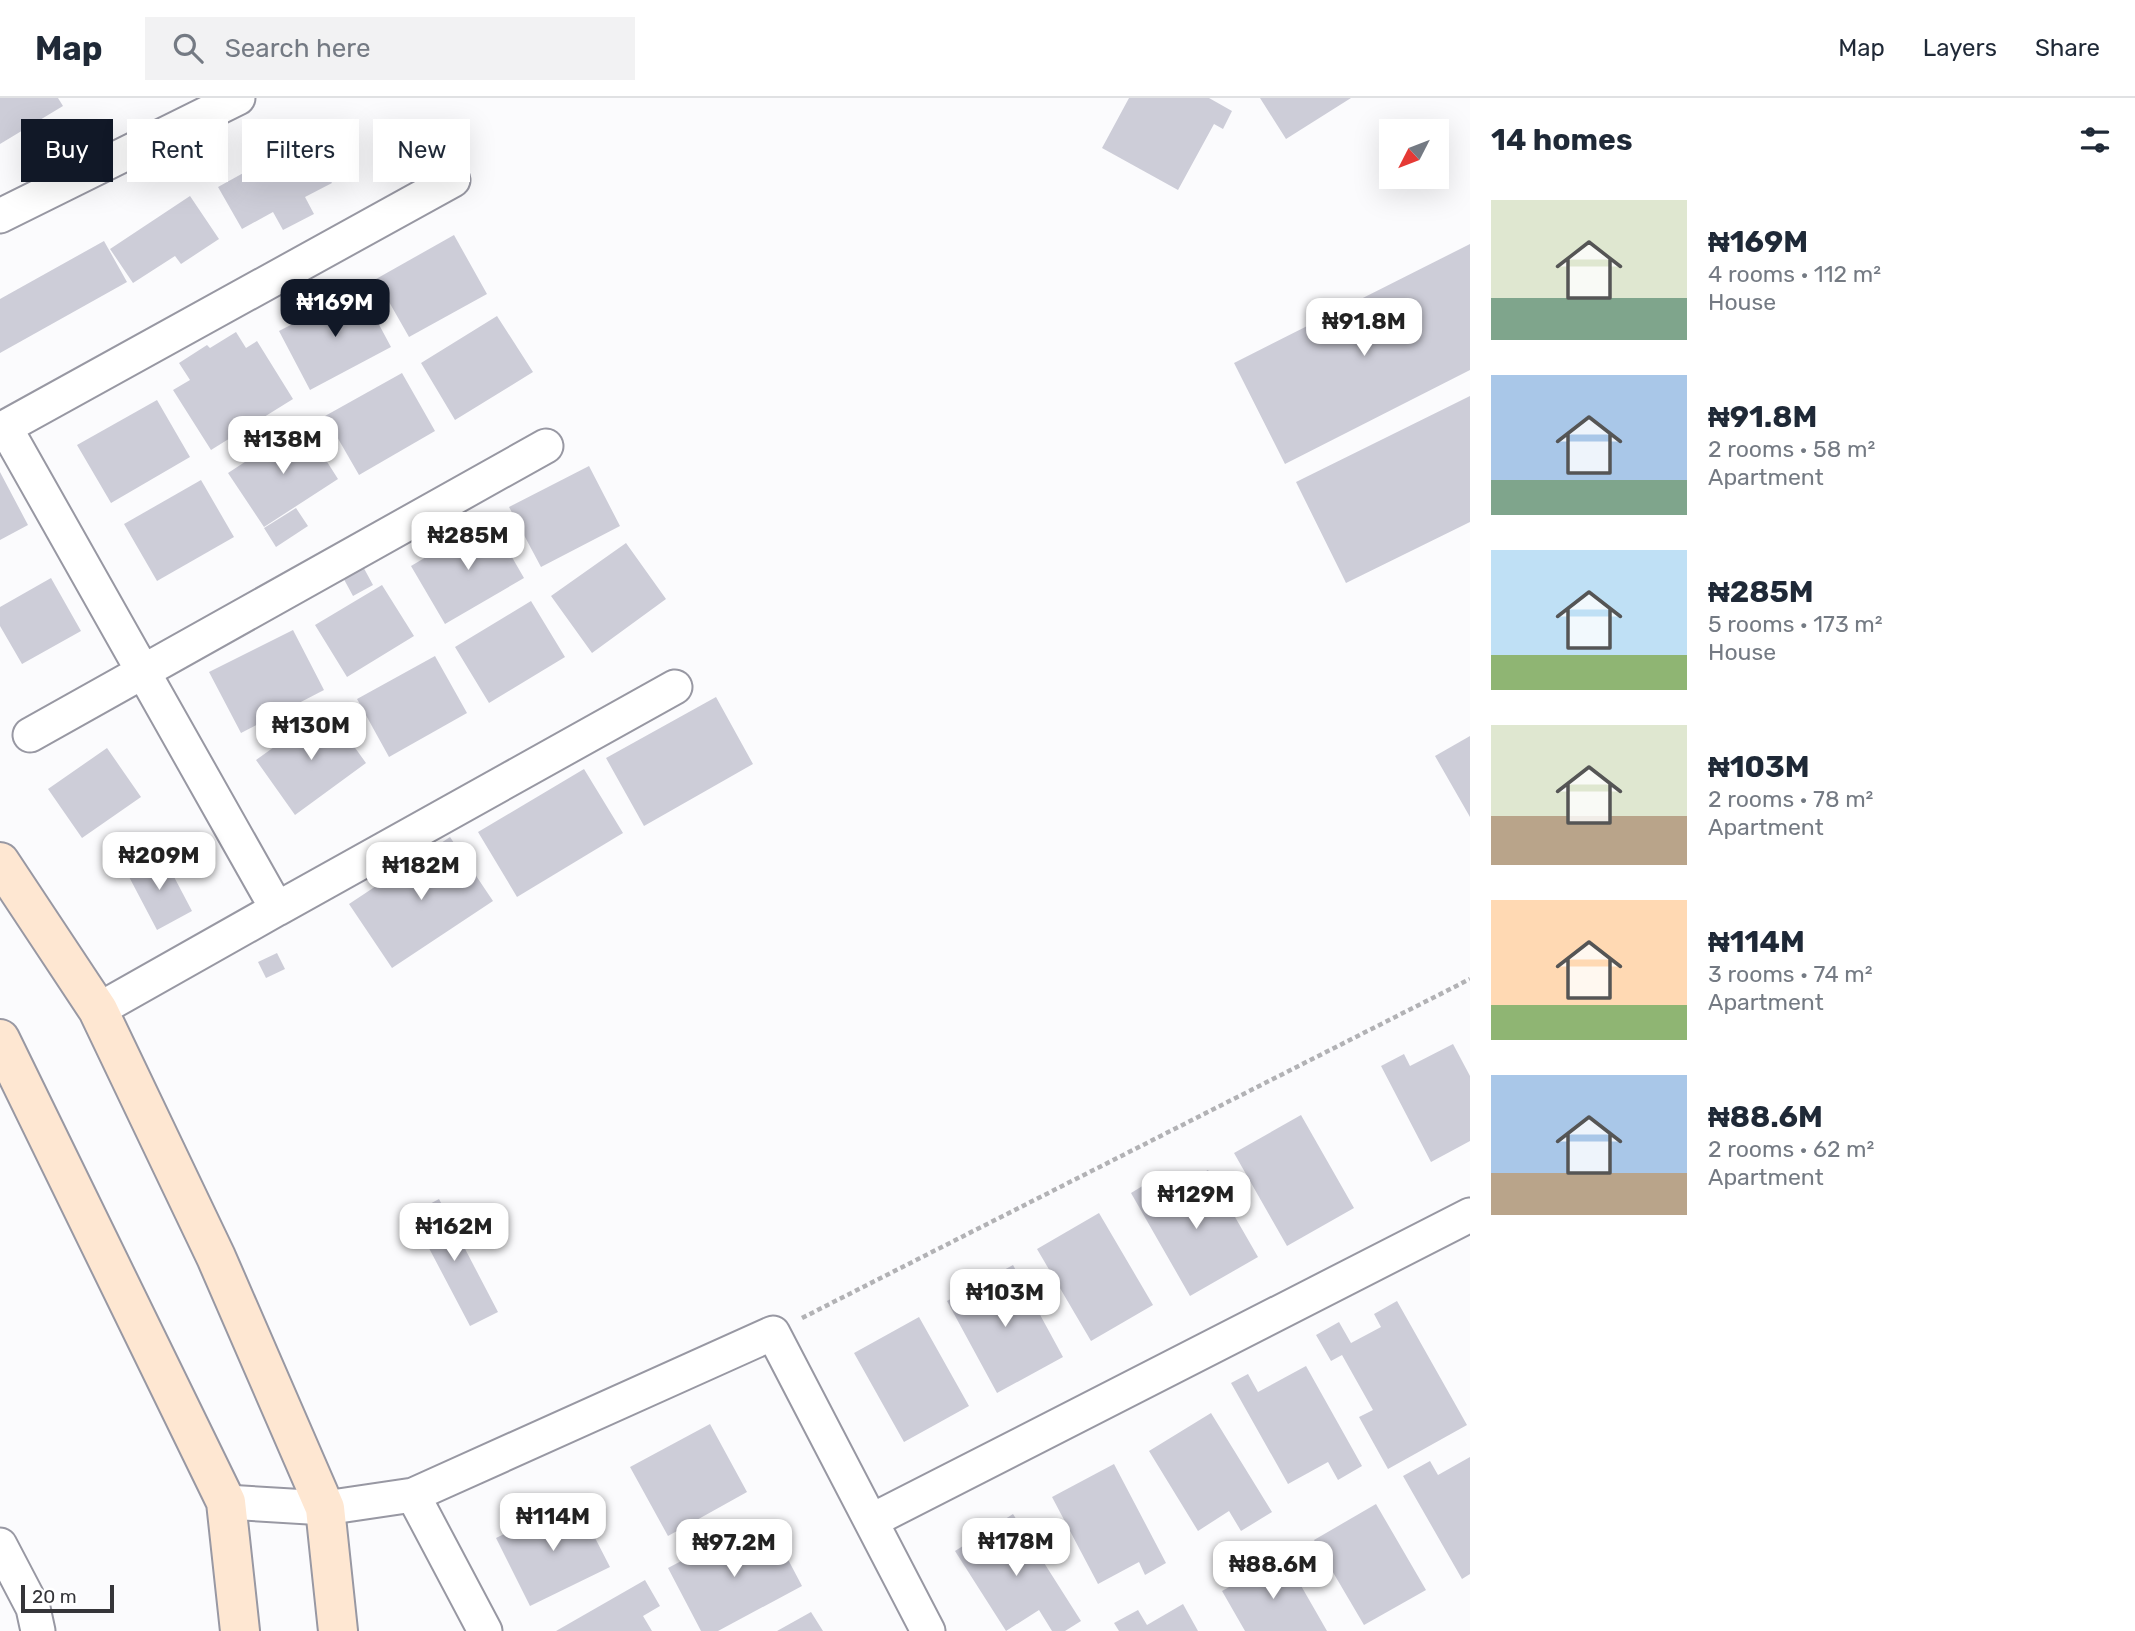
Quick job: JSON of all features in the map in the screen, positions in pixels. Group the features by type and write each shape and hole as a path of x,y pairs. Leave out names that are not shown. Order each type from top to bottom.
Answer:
{"street":[{"path":"0,216 238,98"},
{"path":"277,909 3,428 449,182"},
{"path":"30,735 546,446"},
{"path":"97,1010 675,687"},
{"path":"0,862 97,1010 216,1257 325,1508 338,1631"},
{"path":"0,1039 226,1502 240,1631"},
{"path":"871,1521 1470,1215"},
{"path":"226,1502 325,1508 414,1495 773,1333 928,1631"},
{"path":"414,1495 485,1631"},
{"path":"0,1545 33,1608 38,1631"}],"path":[{"path":"773,1333 1470,979"}],"building":[{"path":"0,98 58,98 63,106 41,119 21,119 21,131 0,144"},
{"path":"1129,98 1209,98 1232,111 1223,129 1214,124 1178,190 1102,148"},
{"path":"1260,98 1351,98 1286,139"},
{"path":"242,174 242,182 332,183 305,197 314,214 283,230 273,212 242,229 218,187"},
{"path":"190,196 219,239 181,264 175,256 133,283 110,249"},
{"path":"454,235 487,294 409,337 376,279"},
{"path":"104,241 127,282 0,353 0,299"},
{"path":"1470,244 1470,370 1285,464 1234,363"},
{"path":"360,289 391,347 310,390 279,331"},
{"path":"497,316 533,372 455,420 421,363"},
{"path":"236,332 246,348 257,341 293,399 211,450 173,390 190,380 179,363 207,345 210,348"},
{"path":"402,373 435,431 359,475 325,416"},
{"path":"1470,396 1470,522 1346,583 1296,482"},
{"path":"157,400 190,457 111,503 77,445"},
{"path":"303,424 338,479 264,527 228,473"},
{"path":"589,466 620,526 541,567 509,507"},
{"path":"0,472 28,525 0,540"},
{"path":"201,480 234,537 157,581 124,524"},
{"path":"296,508 308,526 276,547 264,528"},
{"path":"490,519 524,578 445,624 411,566"},
{"path":"626,543 666,599 592,653 551,596"},
{"path":"360,561 373,585 353,596 340,572"},
{"path":"51,578 81,631 22,664 0,626 0,607"},
{"path":"382,585 414,636 347,677 315,625"},
{"path":"531,601 565,657 489,703 455,647"},
{"path":"293,630 324,690 241,733 209,672"},
{"path":"435,656 467,713 389,757 357,699"},
{"path":"716,697 753,764 644,826 606,758"},
{"path":"327,709 366,763 295,815 256,760"},
{"path":"1470,736 1470,817 1435,756"},
{"path":"107,748 141,797 82,838 48,789"},
{"path":"584,769 623,833 517,897 478,832"},
{"path":"450,837 493,901 392,968 349,904"},
{"path":"162,854 192,911 157,930 127,873"},
{"path":"277,953 285,969 266,978 258,962"},
{"path":"1453,1044 1470,1076 1470,1141 1431,1162 1381,1066 1404,1054 1410,1066"},
{"path":"1301,1115 1354,1208 1287,1246 1234,1153"},
{"path":"1208,1170 1258,1257 1190,1296 1131,1193 1154,1179 1163,1196"},
{"path":"439,1199 498,1312 470,1326 411,1214"},
{"path":"1099,1213 1153,1305 1091,1341 1037,1249"},
{"path":"1013,1265 1063,1357 997,1393 947,1301"},
{"path":"1397,1301 1467,1425 1388,1469 1359,1417 1373,1410 1342,1355 1331,1361 1316,1335 1339,1322 1351,1343 1381,1327 1374,1314"},
{"path":"919,1317 969,1406 904,1442 854,1353"},
{"path":"1306,1366 1362,1466 1338,1480 1328,1462 1288,1484 1231,1383 1248,1374 1258,1392"},
{"path":"1211,1413 1272,1512 1241,1531 1229,1511 1198,1531 1149,1451"},
{"path":"710,1424 747,1492 668,1536 630,1467"},
{"path":"1470,1457 1470,1574 1462,1579 1403,1476 1430,1461 1438,1475"},
{"path":"1114,1464 1166,1563 1145,1575 1139,1562 1098,1584 1052,1497"},
{"path":"575,1499 610,1567 530,1606 496,1538"},
{"path":"1376,1504 1426,1590 1364,1625 1314,1540"},
{"path":"1013,1514 1081,1621 1065,1631 1052,1631 1039,1610 1006,1631 955,1551"},
{"path":"757,1521 773,1552 782,1548 802,1586 718,1631 701,1631 668,1568"},
{"path":"1284,1556 1327,1631 1245,1631 1222,1591"},
{"path":"645,1580 660,1606 643,1616 652,1631 556,1631"},
{"path":"1183,1604 1198,1631 1119,1631 1114,1623 1138,1610 1147,1625"},
{"path":"811,1612 823,1631 777,1631"}]}
